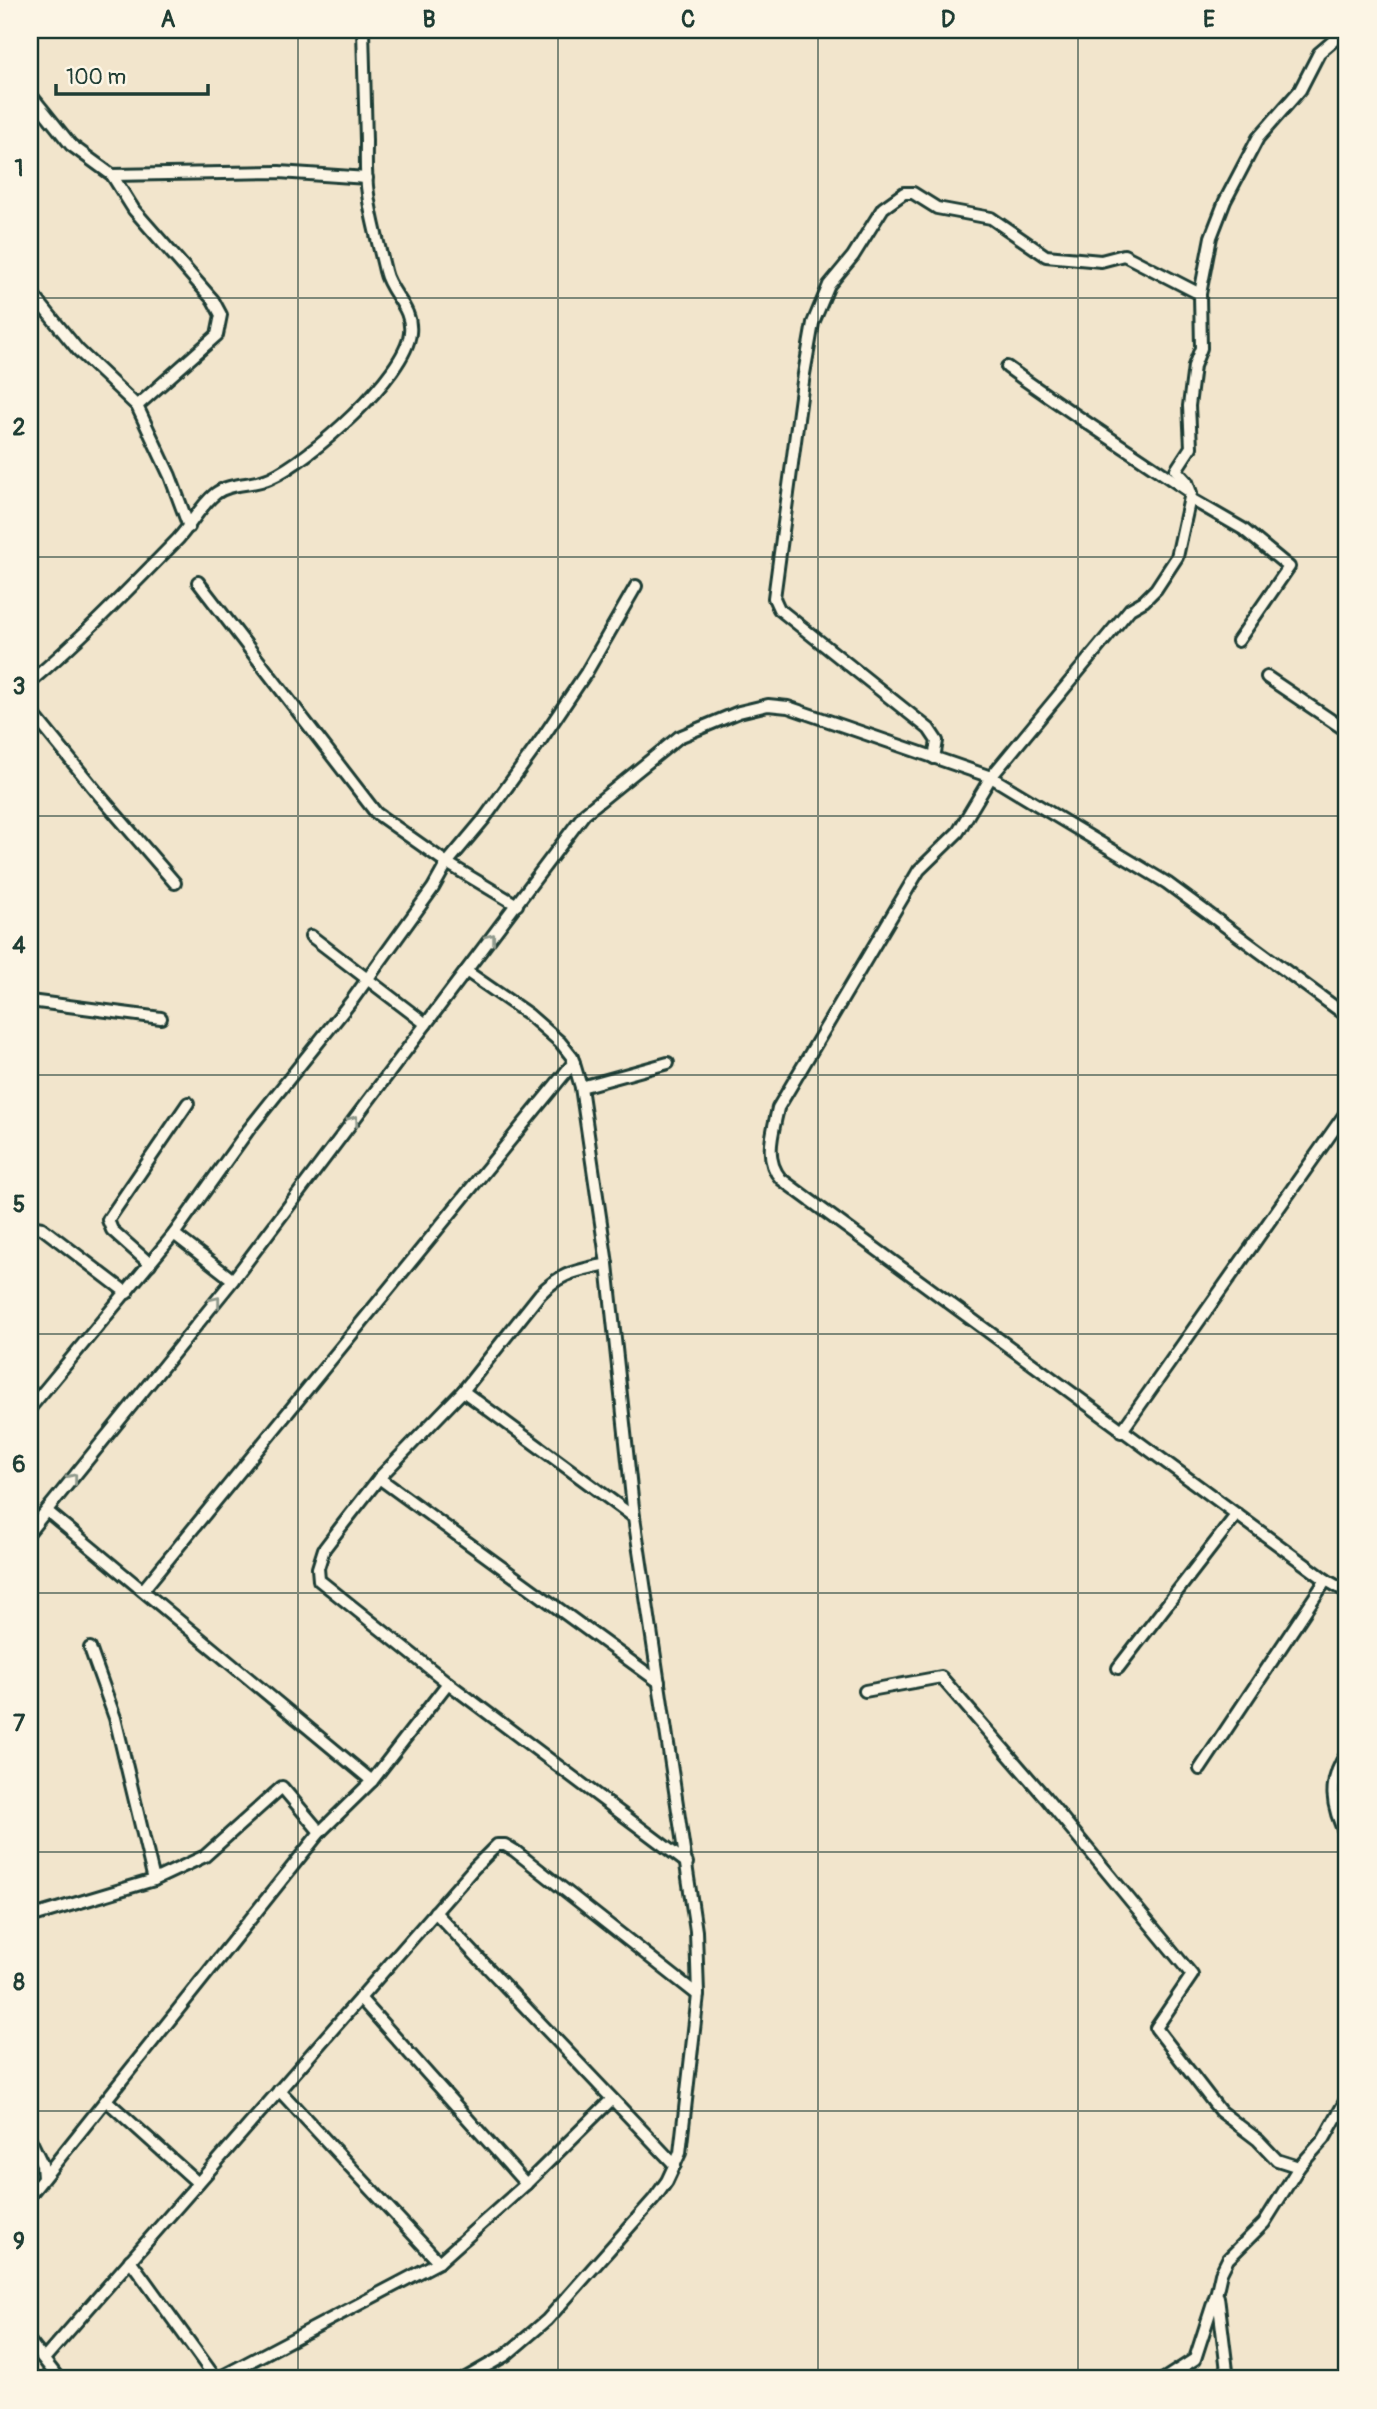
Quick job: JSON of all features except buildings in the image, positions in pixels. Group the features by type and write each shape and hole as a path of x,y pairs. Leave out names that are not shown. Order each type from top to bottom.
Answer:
{"street":[{"path":"30,682 58,659 189,527 214,495 228,488 270,479 342,426 394,372 406,351 410,321 406,308 386,278 368,193 363,30"},
{"path":"1346,30 1319,53 1300,90 1274,117 1247,157 1211,237 1200,295 1201,348 1194,366 1191,393 1191,447 1176,470 1187,482 1191,496 1177,557 1156,589 1144,601 1130,609 991,777 958,832 919,870 778,1108 771,1146 771,1163 781,1180 1121,1432 1326,1580 1347,1592"},
{"path":"30,94 71,145 112,175 134,209 213,300 222,315 217,335 137,406"},
{"path":"112,175 279,172 367,178"},
{"path":"934,758 937,741 929,729 779,608 774,598 809,341 813,323 829,285 853,256 883,208 898,196 913,193 937,208 991,218 1046,256 1101,261 1124,255 1200,295"},
{"path":"30,291 78,350 137,406 170,476 189,527"},
{"path":"1007,367 1062,407 1129,449 1191,496 1243,529 1289,567 1238,642"},
{"path":"198,582 376,813 447,863 517,905"},
{"path":"30,1408 174,1234 249,1129 288,1083 366,980 433,888 447,863 484,819 549,729 586,673 636,586"},
{"path":"1268,677 1347,731"},
{"path":"30,1531 233,1280 585,813 678,737 739,712 768,705 788,708 991,777 1167,883 1347,1016"},
{"path":"30,710 175,883"},
{"path":"311,936 426,1024"},
{"path":"464,2379 506,2355 547,2320 667,2181 680,2153 698,1995 696,1931 635,1517 607,1264 581,1087 572,1057 548,1030 466,971"},
{"path":"30,1001 162,1018"},
{"path":"143,1590 574,1062"},
{"path":"581,1087 668,1063"},
{"path":"150,1264 112,1230 108,1220 188,1103"},
{"path":"1121,1432 1347,1111"},
{"path":"30,1226 42,1228 127,1293"},
{"path":"174,1234 233,1280"},
{"path":"607,1264 566,1273 553,1280 463,1391 379,1478 324,1549 318,1568 319,1580 448,1683 687,1863"},
{"path":"463,1391 635,1517"},
{"path":"379,1478 659,1682"},
{"path":"30,1512 43,1515 143,1590 372,1781"},
{"path":"1118,1668 1237,1514"},
{"path":"1199,1769 1326,1580"},
{"path":"90,1648 115,1718 154,1880"},
{"path":"865,1691 941,1676 1192,1975 1156,2028 1220,2111 1258,2140 1277,2160 1299,2167"},
{"path":"30,2195 320,1832 372,1781 448,1683"},
{"path":"1347,1753 1335,1774 1333,1789 1338,1818 1347,1837"},
{"path":"30,1917 154,1880 205,1856 282,1787 320,1832"},
{"path":"44,2359 435,1912 497,1845 505,1845 698,1995"},
{"path":"435,1912 675,2165"},
{"path":"360,1998 526,2185"},
{"path":"279,2090 439,2262"},
{"path":"1164,2379 1195,2359 1221,2273 1228,2259 1264,2223 1299,2167 1324,2138 1347,2098"},
{"path":"130,2260 216,2379 439,2262 526,2185 612,2099"},
{"path":"107,2101 198,2183"},
{"path":"30,2138 43,2164 43,2178"},
{"path":"1217,2291 1228,2379"},
{"path":"30,2342 58,2379"}]}
